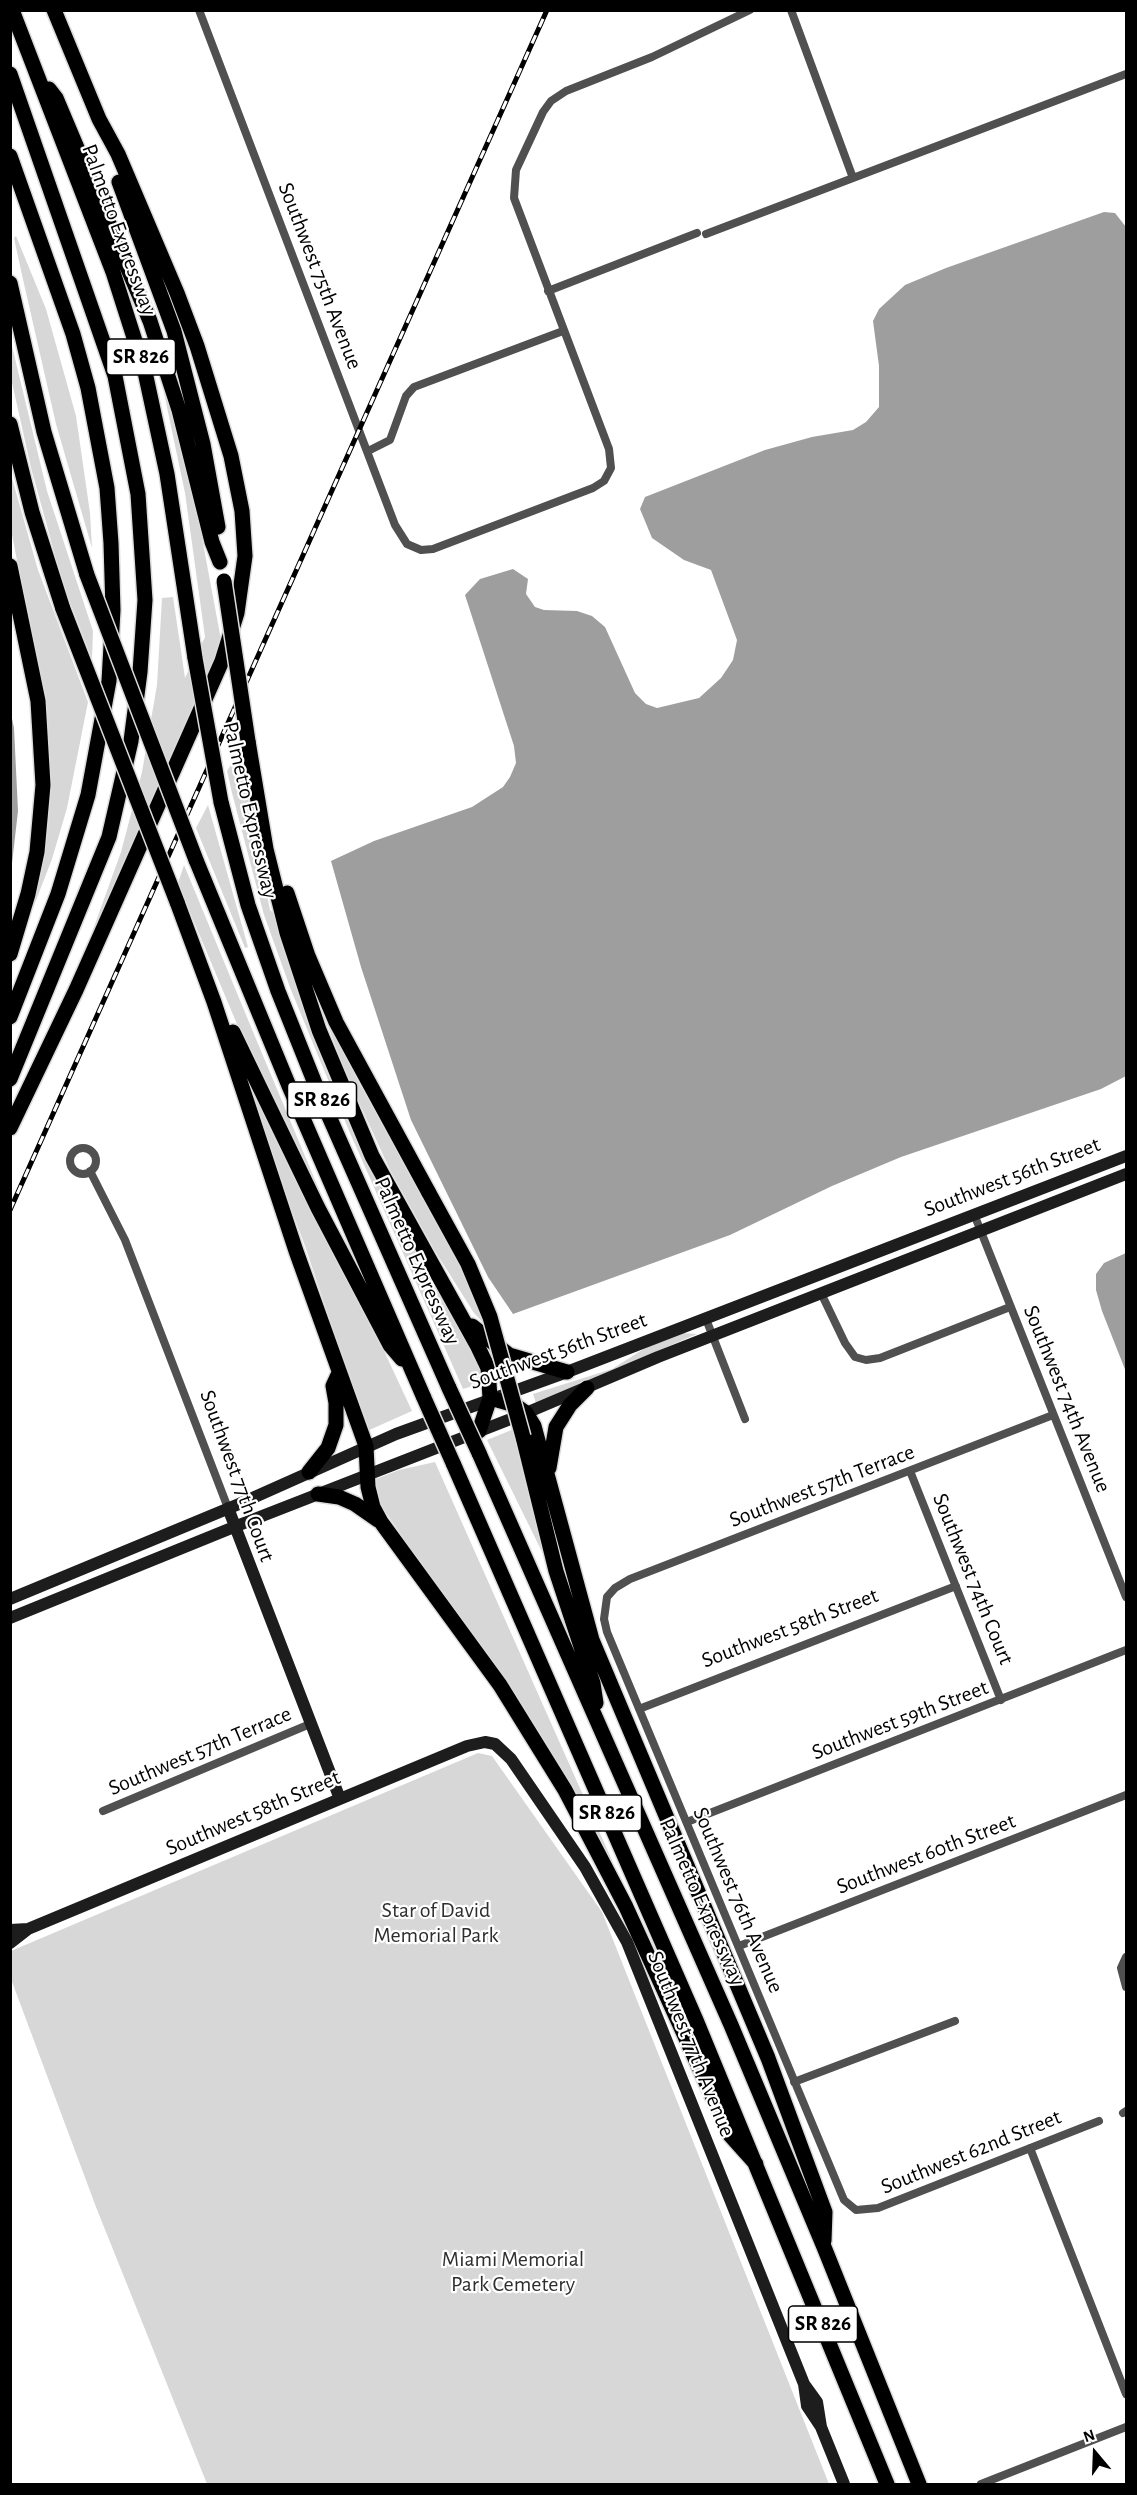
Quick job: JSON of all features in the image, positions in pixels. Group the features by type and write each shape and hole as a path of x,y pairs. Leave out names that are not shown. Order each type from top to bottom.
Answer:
{"highway":[{"name":"Palmetto Expressway","path":"12,10 113,272 145,372 167,474 195,658 221,802 248,905 282,1002 320,1096 598,1721 824,2247 919,2484"},
{"path":"10,1128 76,990 222,661 233,629 243,578 242,511 221,419 177,293 118,154 99,119 54,10"},
{"path":"34,70 56,98 136,283 179,410 224,581 266,849 287,933 332,1064 382,1176 488,1368 490,1398 480,1431"},
{"path":"10,74 115,376 138,494 145,600 140,672 131,741 109,837 10,1079"},
{"path":"99,119 110,157 150,260 181,358 210,480 220,539 220,562"},
{"path":"10,156 65,312 88,388 107,488 112,599 109,681 88,795 70,862 10,1017"},
{"name":"SR 826","path":"10,283 44,432 87,575 196,860 289,1086 412,1371 561,1706 756,2164 887,2484"},
{"path":"10,424 32,512 63,609 214,1002 271,1178 366,1446 370,1497 381,1522 500,1685 565,1790 626,1907 730,2135 756,2164"},
{"path":"10,566 36,692 43,768 37,852 28,894 10,954"},
{"path":"262,819 274,849 299,934 329,1008 369,1087 464,1256 490,1317 556,1571 593,1683 598,1721"},
{"path":"214,1002 232,1029 307,1187 390,1345 412,1371"},
{"path":"461,1316 490,1343 509,1355 567,1371"},
{"path":"309,1472 327,1448 336,1425 333,1386 339,1373"},
{"path":"547,1474 556,1427 570,1405 587,1388"},
{"path":"490,1398 515,1405 526,1413 534,1426 592,1640 742,1994 788,2111 825,2212 824,2247"},
{"path":"318,1494 339,1497 355,1504 381,1522"}],"main road":[{"name":"Southwest 56th Street","path":"10,1599 228,1508 366,1446 1126,1156"},
{"name":"Southwest 56th Street","path":"10,1618 234,1527 526,1413 712,1335 1126,1174"},
{"path":"815,1276 821,1293"},
{"name":"Southwest 77th Court","path":"228,1508 340,1798"},
{"name":"Southwest 58th Street","path":"10,1943 28,1929 340,1798 472,1744 484,1742 495,1744"},
{"name":"Southwest 77th Avenue","path":"495,1744 511,1759 585,1867 627,1942 804,2384 817,2402 821,2427 844,2484"},
{"name":"Southwest 58th Street","path":"10,1930 28,1929"}],"street":[{"name":"Southwest 75th Avenue","path":"199,10 397,529 404,541 414,549 433,549 588,490 604,481 611,468 609,449 563,331"},
{"path":"368,452 390,440 406,396 414,387 563,331 513,193 516,170 547,106 566,91 652,57 750,10"},
{"path":"791,10 853,178"},
{"path":"548,291 1126,74"},
{"name":"Southwest 77th Court","path":"90,1171 129,1249 228,1508"},
{"name":"Southwest 74th Avenue","path":"974,1214 1126,1597"},
{"path":"821,1293 840,1335 858,1359 880,1358 1011,1307"},
{"path":"706,1318 745,1419"},
{"name":"Southwest 57th Terrace","path":"607,1597 615,1588 630,1579 1053,1415"},
{"name":"Southwest 74th Court","path":"910,1471 1001,1700"},
{"name":"Southwest 58th Street","path":"639,1709 956,1586"},
{"name":"Southwest 76th Avenue","path":"607,1597 604,1612 605,1628 842,2196 856,2210"},
{"name":"Southwest 59th Street","path":"687,1822 1126,1650"},
{"name":"Southwest 57th Terrace","path":"103,1811 310,1724"},
{"name":"Southwest 60th Street","path":"739,1946 1126,1795"},
{"path":"1126,1957 1121,1968 1126,1988"},
{"path":"794,2082 955,2021"},
{"name":"Southwest 62nd Street","path":"856,2210 878,2208 1099,2121"},
{"path":"1030,2148 1126,2394"},
{"path":"981,2484 1126,2427"}],"green space":[{"path":"16,236 46,309 76,416 90,513 92,548 56,424 14,238"},
{"path":"11,342 47,491 93,631 92,659 63,584 31,468 11,378"},
{"path":"164,393 166,393 193,490 222,645 82,960 121,852 142,772 157,685 162,598 173,597 185,678 205,637 185,493"},
{"path":"10,471 38,570 88,702 67,808 52,859 33,908 30,906 41,687 11,529"},
{"path":"239,752 270,910 275,914 294,980 326,1070 382,1190 481,1368 483,1383 463,1389 350,1133 291,990 264,915 227,771"},
{"path":"208,805 248,947 245,948 196,828"},
{"path":"184,865 323,1199 320,1200 247,1048 197,929 178,883"},
{"path":"324,1009 360,1085 458,1259 488,1328 474,1313 435,1251 390,1170 346,1074 322,1010"},
{"path":"258,1099 371,1323 412,1411 367,1431 305,1246 273,1161 254,1102"},
{"path":"682,1333 697,1334 536,1403 533,1394 612,1369 647,1347"},
{"path":"514,1429 546,1560 487,1440"},
{"path":"435,1462 614,1867 611,1868 481,1651 380,1504 376,1492 376,1479 399,1470"},
{"name":"Miami Memorial Park Cemetery","path":"478,1753 492,1756 602,1912 829,2484 207,2484 96,2207 11,1979 11,1951"}],"shaded area":[{"path":"1104,212 1115,213 1126,227 1126,1076 1101,1089 901,1157 832,1186 730,1235 513,1314 488,1277 411,1120 361,967 331,861 374,841 472,807 503,787 510,777 516,763 514,746 465,595 480,579 513,569 528,579 526,594 535,607 544,610 577,611 592,616 605,627 635,693 646,704 657,708 699,698 721,678 733,660 737,640 711,570 684,560 652,538 640,509 645,497 765,450 812,437 853,430 866,422 879,407 879,366 873,321 879,309 905,285 946,268"},
{"path":"10,709 14,728 18,811 11,872"},
{"path":"1126,1253 1126,1372 1102,1311 1096,1290 1096,1274 1104,1263"}],"railway":[{"path":"10,1210 547,10"}],"park label":[{"name":"Star of David Memorial Park","path":"436,1922"}]}
